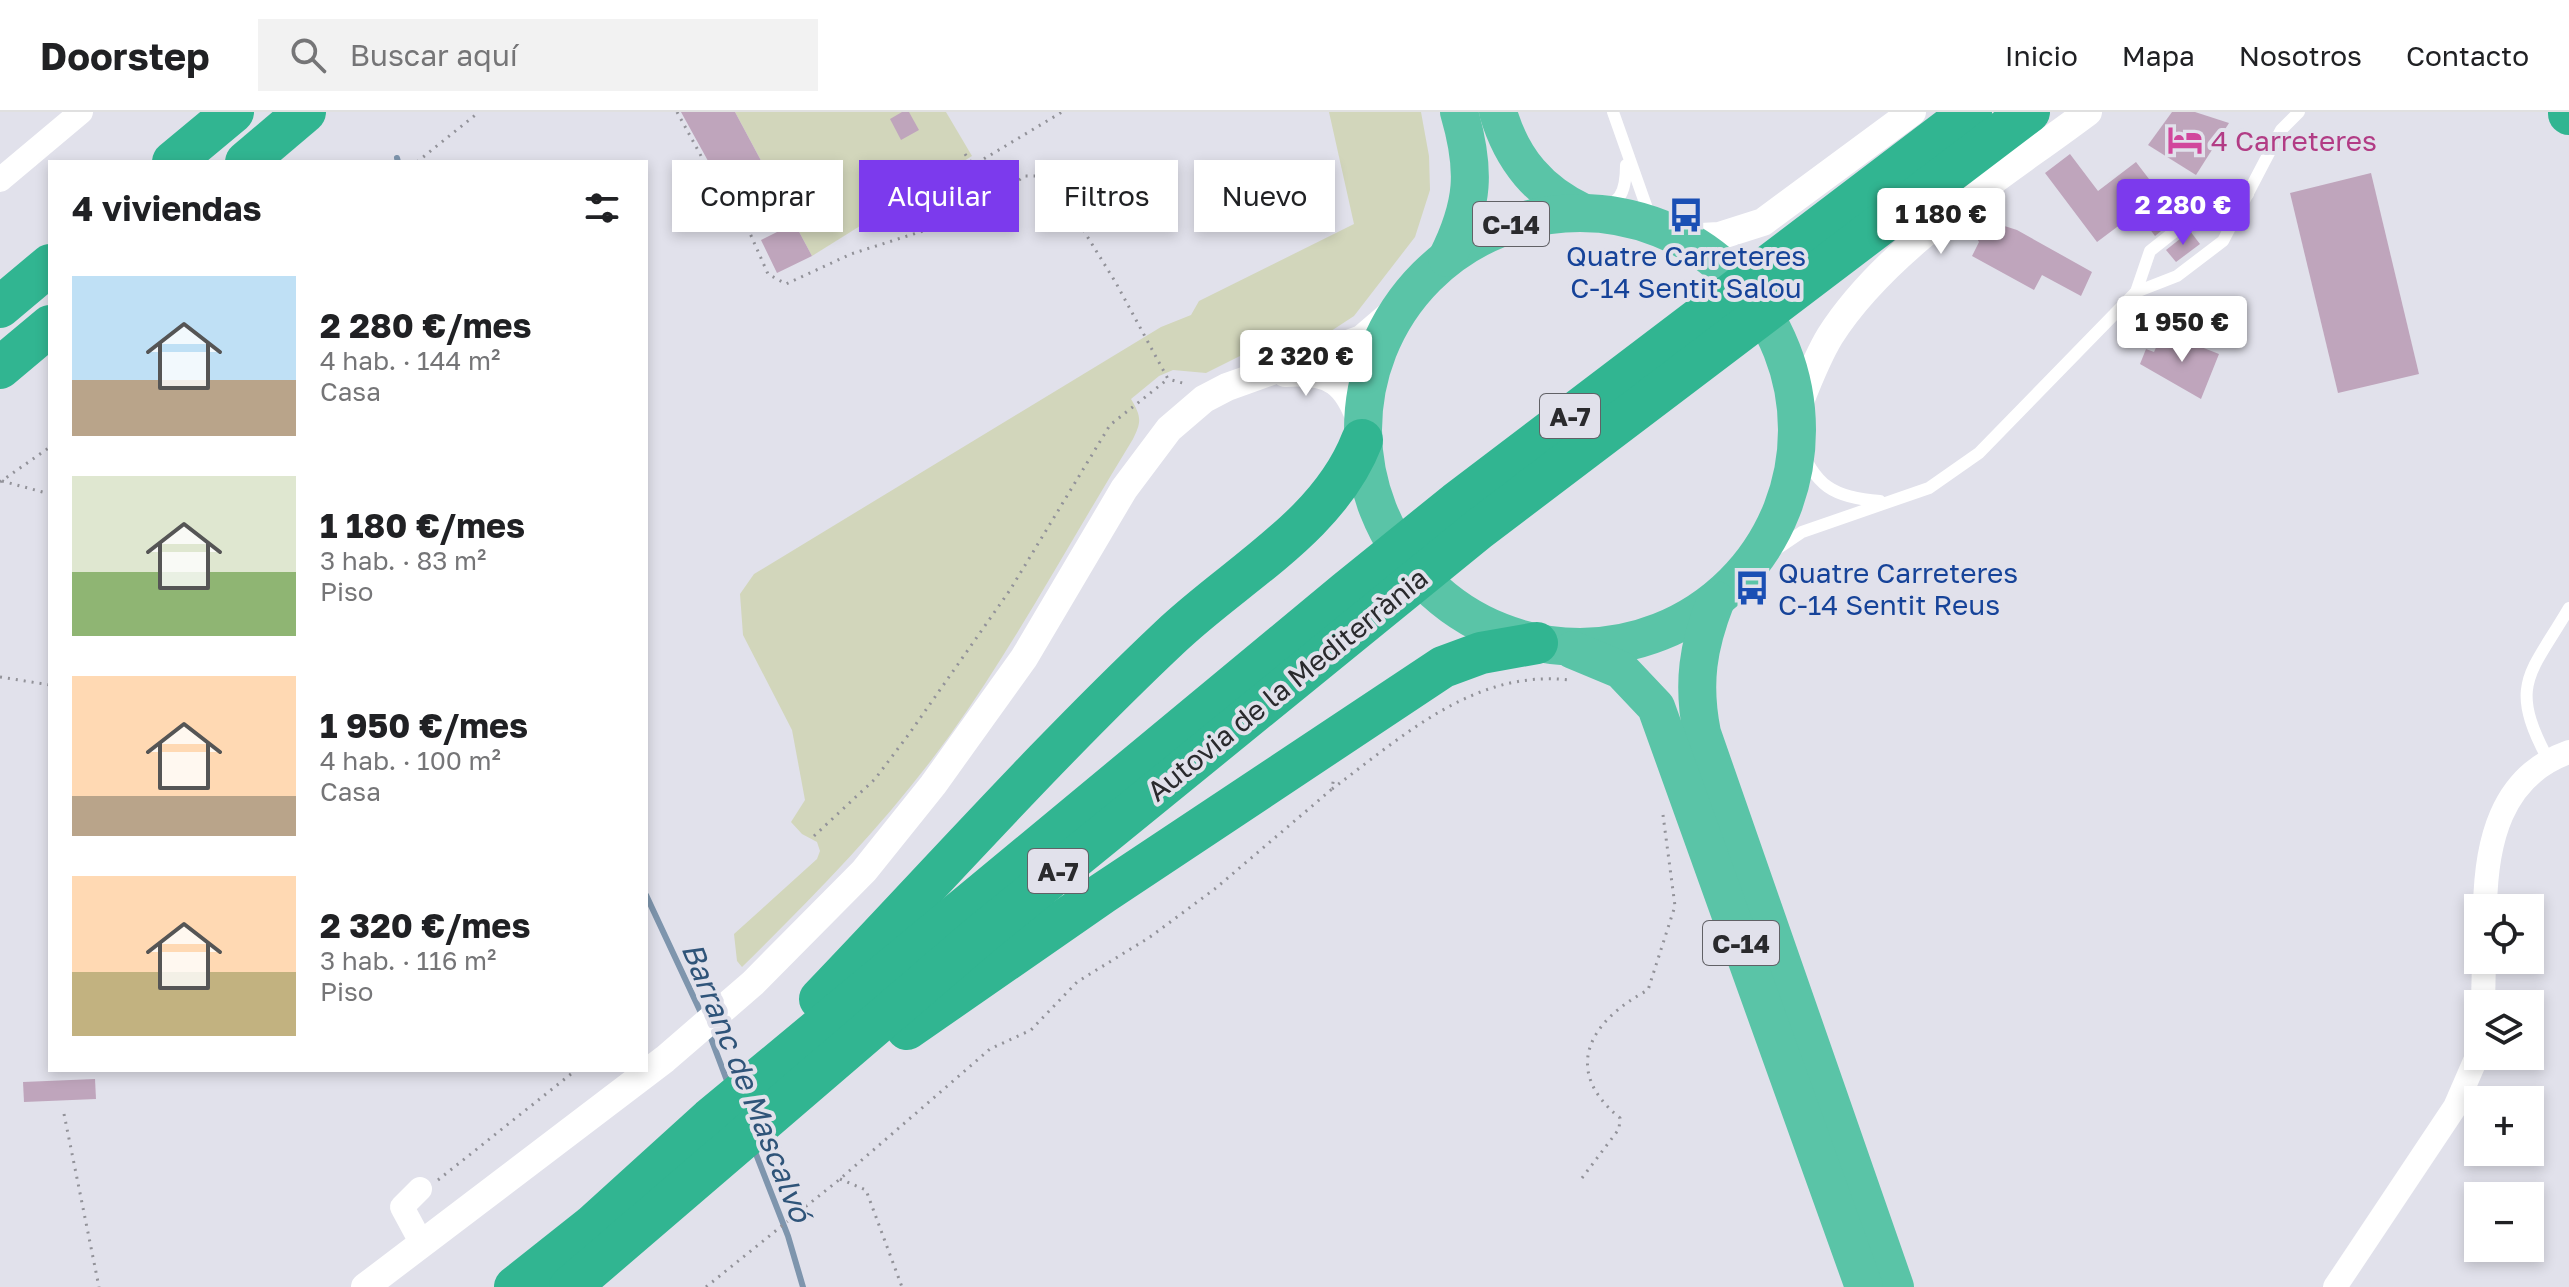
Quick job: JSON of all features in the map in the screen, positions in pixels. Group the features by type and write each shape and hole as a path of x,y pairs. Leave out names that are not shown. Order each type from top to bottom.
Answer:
{"highway":[{"path":"175,160 233,112"},
{"path":"248,160 305,112"},
{"name":"C-14","path":"1447,258 1463,226 1472,174 1470,149 1459,112"},
{"name":"Autovia de la Mediterrània","path":"1792,270 1971,112"},
{"name":"Autovia de la Mediterrània","path":"570,1287 737,1139 979,936 1354,608 1468,516 1792,270 2029,112"},
{"name":"C-14","path":"1501,122 1539,186 1588,213 1674,234 1733,274 1770,322 1792,378 1798,425 1793,476 1783,509 1768,541 1747,569 1716,600 1670,628 1644,638 1590,647 1550,645"},
{"name":"C-14","path":"1588,213 1547,215 1511,224 1478,238 1447,258 1404,303 1373,361 1362,432 1367,475 1377,510 1393,542 1414,571 1440,597 1502,633 1550,645 1621,670 1645,692 1664,725 1679,808 1864,1287"},
{"path":"0,307 48,267"},
{"path":"0,368 48,328"},
{"path":"766,1064 1171,636 1329,499 1351,468 1362,432"},
{"name":"C-14","path":"1716,600 1696,661 1696,705 1712,738 1895,1287"},
{"name":"Autovia de la Mediterrània","path":"515,1287 592,1226 737,1139 766,1064 1100,792 1354,608"},
{"path":"737,1139 1443,667 1481,653 1550,645"}],"street":[{"path":"0,180 81,112"},
{"path":"1674,234 1719,236 1763,222 1912,112"},
{"path":"1798,425 1829,338 1871,283 1921,238 2088,112"},
{"path":"648,1072 753,983 864,871 933,785 1024,658 1124,489 1169,429 1204,399 1252,375 1362,339 1404,303"},
{"path":"1252,375 1309,372 1324,375 1346,390 1362,432"},
{"path":"2486,894 2488,852 2500,812 2522,784 2559,757"},
{"path":"2335,1287 2455,1107 2471,1070"},
{"path":"365,1287 648,1072"},
{"path":"422,1244 402,1207 425,1188"}],"lane":[{"path":"1613,112 1649,214 1674,234"},
{"path":"1747,569 1802,532 1929,488 1979,453 2136,292 2177,276 2223,241 2281,130 2299,112"},
{"path":"1588,213 1619,201 1625,192 1626,150"},
{"path":"2136,292 2150,251 2193,217 2248,194"},
{"path":"1798,425 1810,470 1835,492 1851,499 1887,501"},
{"path":"2559,757 2528,716 2526,689 2530,669 2569,608"},
{"path":"1679,808 1692,851"}],"path":[{"path":"419,160 479,112"},
{"path":"677,112 723,196 745,222 768,274 786,284 851,254 948,223 1002,194 1024,176 1050,176 1108,269 1168,379 1189,385 1204,399"},
{"path":"965,154 970,161 977,163 1062,112"},
{"path":"814,836 875,779 918,721 1010,590 1110,425 1168,379"},
{"path":"1,482 48,448"},
{"path":"1,482 48,494"},
{"path":"0,677 48,685"},
{"path":"706,1287 840,1179 990,1049 1031,1030 1077,982 1150,937 1216,888 1332,789 1444,709 1504,682 1540,677 1581,685"},
{"path":"1332,789 1337,740"},
{"path":"1582,1178 1619,1129 1620,1118 1600,1098 1590,1080 1587,1054 1592,1037 1612,1011 1648,990 1675,906 1662,828 1679,808"},
{"path":"425,1188 573,1072"},
{"path":"64,1114 99,1287"},
{"path":"840,1179 866,1190 902,1287"}],"green space":[{"path":"735,112 946,112 972,156 966,160 859,160 859,227 812,256 799,232 843,232 843,160 761,160"},
{"path":"1329,112 1421,112 1429,156 1430,190 1415,237 1354,316 1328,333 1252,350 1206,373 1173,370 1159,376 1131,399 1139,419 1133,439 975,699 927,766 877,827 742,967 737,961 734,934 817,859 820,851 817,842 802,834 791,822 805,800 792,730 743,635 740,594 754,574 1161,327 1191,315 1199,301 1354,224"}],"building":[{"path":"681,112 735,112 761,160 708,160"},
{"path":"902,112 909,112 919,130 901,140 890,119"},
{"path":"2172,112 2195,112 2229,123 2196,175 2148,145"},
{"path":"2070,154 2098,191 2136,162 2178,217 2155,236 2137,212 2097,242 2045,173"},
{"path":"2371,173 2419,374 2338,393 2290,193"},
{"path":"1995,223 2017,230 2092,272 2081,296 2042,275 2034,290 1972,256 1979,242 1972,230"},
{"path":"2190,231 2200,244 2176,262 2166,250"},
{"path":"777,232 799,232 812,256 777,273 761,240"},
{"path":"2163,332 2219,354 2201,399 2140,364 2146,349 2154,352"},
{"path":"95,1079 96,1099 24,1102 23,1082"}],"waterway":[{"name":"Barranc de Mascalvó","path":"648,899 702,1015"},
{"name":"Barranc de Mascalvó","path":"709,1033 729,1086"},
{"name":"Barranc de Mascalvó","path":"754,1149 788,1236 803,1287"}],"place":[{"name":"4 Carreteres","path":"2185,140"},
{"name":"Quatre Carreteres C-14 Sentit Salou","path":"1686,215"},
{"name":"Quatre Carreteres C-14 Sentit Reus","path":"1752,588"}]}
